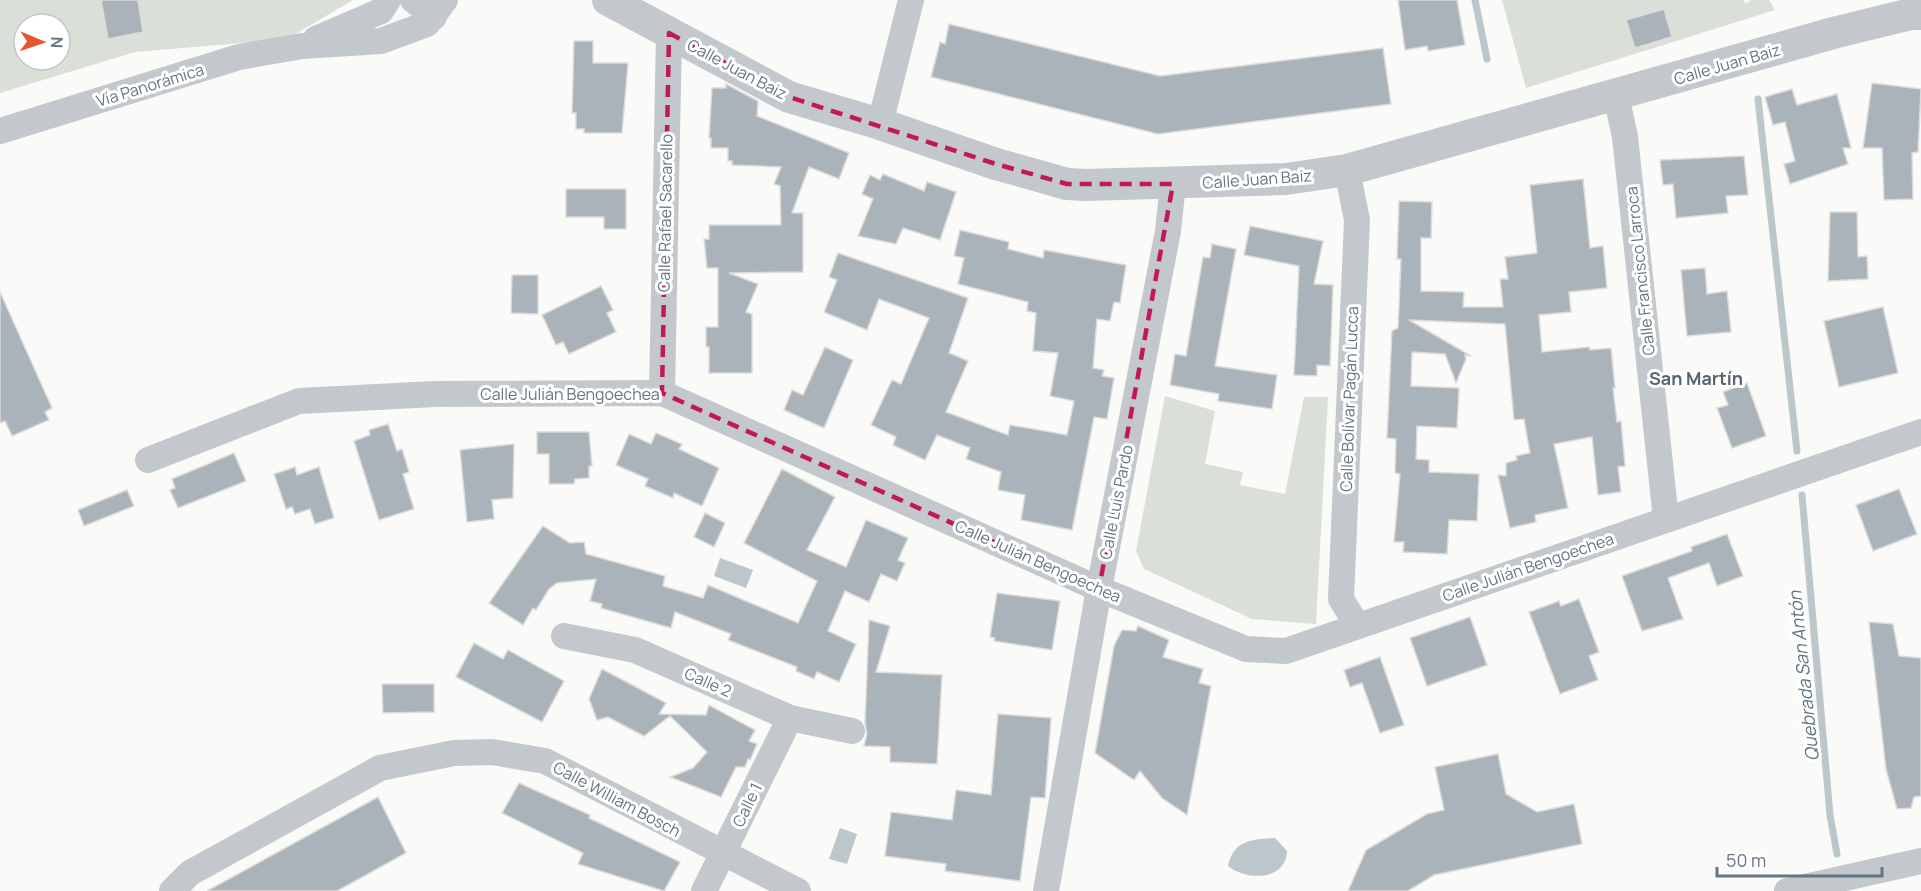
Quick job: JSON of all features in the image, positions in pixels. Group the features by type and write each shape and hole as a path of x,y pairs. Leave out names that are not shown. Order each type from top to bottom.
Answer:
{"street":[{"path":"302,46 321,23 365,0"},
{"name":"Vía Panorámica","path":"302,46 381,11 388,0"},
{"path":"413,0 439,9"},
{"name":"Calle Juan Baiz","path":"608,0 789,97 880,124 996,164 1067,184 1173,184 1286,179 1347,170 1837,32 1911,14 1921,14"},
{"path":"880,124 911,0"},
{"name":"Vía Panorámica","path":"0,131 239,57 302,46 381,41 427,24 439,9"},
{"name":"Calle Rafael Sacarello","path":"662,393 669,33"},
{"name":"Calle Francisco Larroca","path":"1616,95 1626,137 1666,519"},
{"name":"Calle Bolívar Pagán Lucca","path":"1347,170 1357,220 1341,599 1357,625"},
{"name":"Calle Luis Pardo","path":"1046,891 1099,589 1168,231 1173,184"},
{"name":"Calle Julián Bengoechea","path":"148,460 299,401 435,394 662,393 1099,589 1246,649 1286,651 1921,432"},
{"name":"Calle 2","path":"564,636 635,650 790,718 852,731"},
{"name":"Calle 1","path":"704,891 790,718"},
{"name":"Calle William Bosch","path":"172,891 199,867 380,768 454,753 492,752 545,761 722,854 798,891"},
{"path":"1787,891 1921,861"}],"highlighted area":[{"path":"669,33 789,97 996,164 1067,184 1173,184 1099,589 662,393"}],"shaded area":[{"path":"0,0 353,0 287,39 135,52 72,71 72,12 12,12 12,72 69,72 0,93"},
{"path":"1502,0 1743,0 1746,4 1751,0 1769,0 1775,10 1526,88"},
{"path":"1165,396 1215,411 1205,464 1243,472 1240,485 1285,494 1304,397 1328,397 1316,624 1252,619 1144,569 1136,551"},
{"path":"720,558 753,570 746,588 714,576"},
{"path":"840,828 857,834 847,864 829,859"},
{"path":"1275,838 1287,851 1285,861 1273,873 1254,876 1228,866 1234,851 1239,846 1251,840"}],"building":[{"path":"101,0 138,0 143,32 108,39"},
{"path":"1398,0 1457,0 1465,45 1428,51 1427,46 1405,50"},
{"path":"1664,9 1672,37 1635,48 1626,20"},
{"path":"949,24 1160,76 1383,48 1391,104 1158,134 931,77 940,42 945,44"},
{"path":"574,41 593,41 593,63 628,63 622,133 584,133 584,129 576,129 576,113 572,113"},
{"path":"1872,83 1921,89 1918,152 1912,153 1913,199 1884,200 1882,148 1863,148"},
{"path":"726,84 758,101 757,116 849,153 839,179 809,167 792,213 803,213 803,272 729,273 758,284 746,312 752,314 752,373 709,373 706,327 718,327 718,268 707,268 704,239 709,239 709,225 781,225 780,186 774,184 781,167 732,165 732,161 728,161 728,148 711,148 711,138 709,138 712,88 726,88"},
{"path":"1792,89 1797,105 1837,94 1851,148 1843,148 1848,164 1790,184 1784,164 1795,161 1785,122 1773,125 1765,97"},
{"path":"1744,156 1748,195 1726,196 1728,213 1676,218 1673,184 1663,185 1660,160"},
{"path":"883,174 924,191 927,182 956,192 940,240 903,228 896,244 858,236 873,199 862,194 870,175 880,180"},
{"path":"1583,179 1590,248 1603,246 1607,288 1569,292 1571,312 1539,315 1542,352 1589,347 1590,350 1611,348 1617,422 1621,421 1625,466 1618,467 1621,492 1598,495 1592,437 1554,444 1568,508 1535,515 1536,522 1510,528 1498,475 1506,476 1506,463 1517,460 1516,456 1530,453 1524,419 1514,420 1505,324 1409,320 1471,356 1465,355 1466,359 1456,383 1445,354 1412,352 1411,386 1459,388 1457,428 1417,426 1416,459 1429,460 1429,472 1479,474 1477,521 1449,520 1447,554 1403,552 1404,542 1394,542 1400,474 1395,473 1396,439 1387,438 1392,331 1398,328 1401,259 1397,259 1399,201 1432,202 1431,238 1421,238 1421,291 1464,292 1463,307 1503,307 1500,279 1508,279 1505,257 1537,253 1530,185"},
{"path":"566,189 626,189 626,229 604,229 604,217 566,217"},
{"path":"1830,212 1857,212 1858,257 1867,256 1868,279 1828,281"},
{"path":"1250,226 1323,241 1314,284 1333,285 1330,366 1317,365 1317,376 1294,375 1299,266 1244,255"},
{"path":"960,230 1009,242 1008,249 1043,258 1044,250 1126,265 1120,303 1114,302 1110,321 1097,319 1093,368 1104,370 1102,376 1114,378 1107,419 1094,417 1072,530 1021,520 1025,495 998,490 1001,472 966,459 970,448 937,435 925,460 893,445 896,437 871,425 892,380 901,384 929,318 879,299 867,330 824,312 837,280 829,277 838,253 968,298 949,353 968,361 946,412 1008,435 1010,425 1067,435 1074,401 1050,396 1058,353 1033,351 1036,313 1027,311 1028,302 958,284 964,258 954,256"},
{"path":"1212,244 1236,249 1215,366 1277,375 1272,409 1218,401 1219,394 1170,385 1175,354 1186,356 1203,257 1210,258"},
{"path":"1705,268 1707,294 1727,291 1731,332 1687,336 1681,270"},
{"path":"512,275 538,275 538,314 511,313"},
{"path":"601,286 613,310 607,313 616,332 569,354 563,342 556,345 542,315"},
{"path":"0,292 52,408 45,412 49,420 12,436 5,421 0,423"},
{"path":"1883,307 1898,373 1839,387 1824,321"},
{"path":"825,347 853,360 824,428 784,410 792,390 803,395"},
{"path":"1747,383 1766,436 1732,448 1717,408 1728,405 1723,392"},
{"path":"388,424 397,451 402,449 409,472 403,474 414,509 379,520 354,441 370,435 369,430"},
{"path":"537,432 589,432 592,466 589,466 589,478 575,479 574,484 549,484 549,454 537,454"},
{"path":"656,433 682,444 679,449 719,468 702,506 674,493 673,498 645,486 648,479 616,465 629,434 651,444"},
{"path":"514,444 513,498 492,500 494,519 467,522 460,450"},
{"path":"234,453 246,481 178,508 170,490 175,488 172,479"},
{"path":"295,467 297,475 319,467 334,518 315,524 310,509 295,514 292,507 286,509 274,474"},
{"path":"782,469 835,497 807,550 846,567 866,520 908,538 898,560 905,563 897,581 881,574 869,602 845,591 828,631 856,644 839,682 817,672 814,679 796,671 797,667 728,640 731,634 675,612 671,628 601,608 602,604 590,601 596,579 557,583 549,589 536,610 533,608 523,625 489,603 543,526 570,543 584,542 586,554 665,576 663,586 703,598 708,585 798,623 817,581 744,543"},
{"path":"1899,489 1917,534 1873,551 1856,505"},
{"path":"127,490 134,506 84,526 78,510"},
{"path":"705,513 725,523 714,547 694,537"},
{"path":"1727,534 1743,576 1717,586 1709,563 1668,578 1683,619 1642,631 1622,576 1692,551 1691,547"},
{"path":"997,593 1060,601 1052,650 994,641 995,638 990,637"},
{"path":"1579,599 1599,652 1589,656 1598,680 1560,694 1529,612 1559,601 1561,606"},
{"path":"1470,617 1487,665 1427,686 1410,638"},
{"path":"869,620 890,626 876,672 942,675 937,764 890,762 890,747 864,746 867,734 865,724"},
{"path":"1869,622 1893,624 1899,656 1921,658 1921,796 1914,797 1911,808 1897,809 1886,769"},
{"path":"1138,626 1169,640 1163,657 1203,669 1199,683 1211,686 1187,815 1162,798 1140,771 1134,780 1095,753 1114,646 1122,630 1136,631"},
{"path":"474,643 503,659 508,650 564,681 542,722 456,677"},
{"path":"1380,657 1404,725 1380,733 1362,683 1350,687 1344,670"},
{"path":"602,669 666,703 659,714 706,715 709,705 755,730 749,741 757,744 750,760 748,759 745,767 736,767 721,797 670,777 693,768 707,752 670,716 644,736 608,717 597,720 589,699"},
{"path":"382,684 434,684 434,712 383,713"},
{"path":"998,714 1051,718 1045,798 1031,797 1020,881 945,871 946,864 885,856 891,812 952,820 956,790 991,795"},
{"path":"1498,754 1506,794 1537,812 1574,804 1582,844 1434,875 1408,891 1348,891 1366,850 1427,814 1444,810 1435,767"},
{"path":"519,783 590,815 589,818 680,862 664,891 578,864 583,853 502,813"},
{"path":"378,797 406,853 337,891 207,891"}],"waterway":[{"path":"1475,0 1487,59"},
{"name":"Quebrada San Antón","path":"1758,99 1797,451"},
{"name":"Quebrada San Antón","path":"1802,495 1830,815 1837,854"}],"district":[{"name":"San Martín","path":"1696,379"}]}
